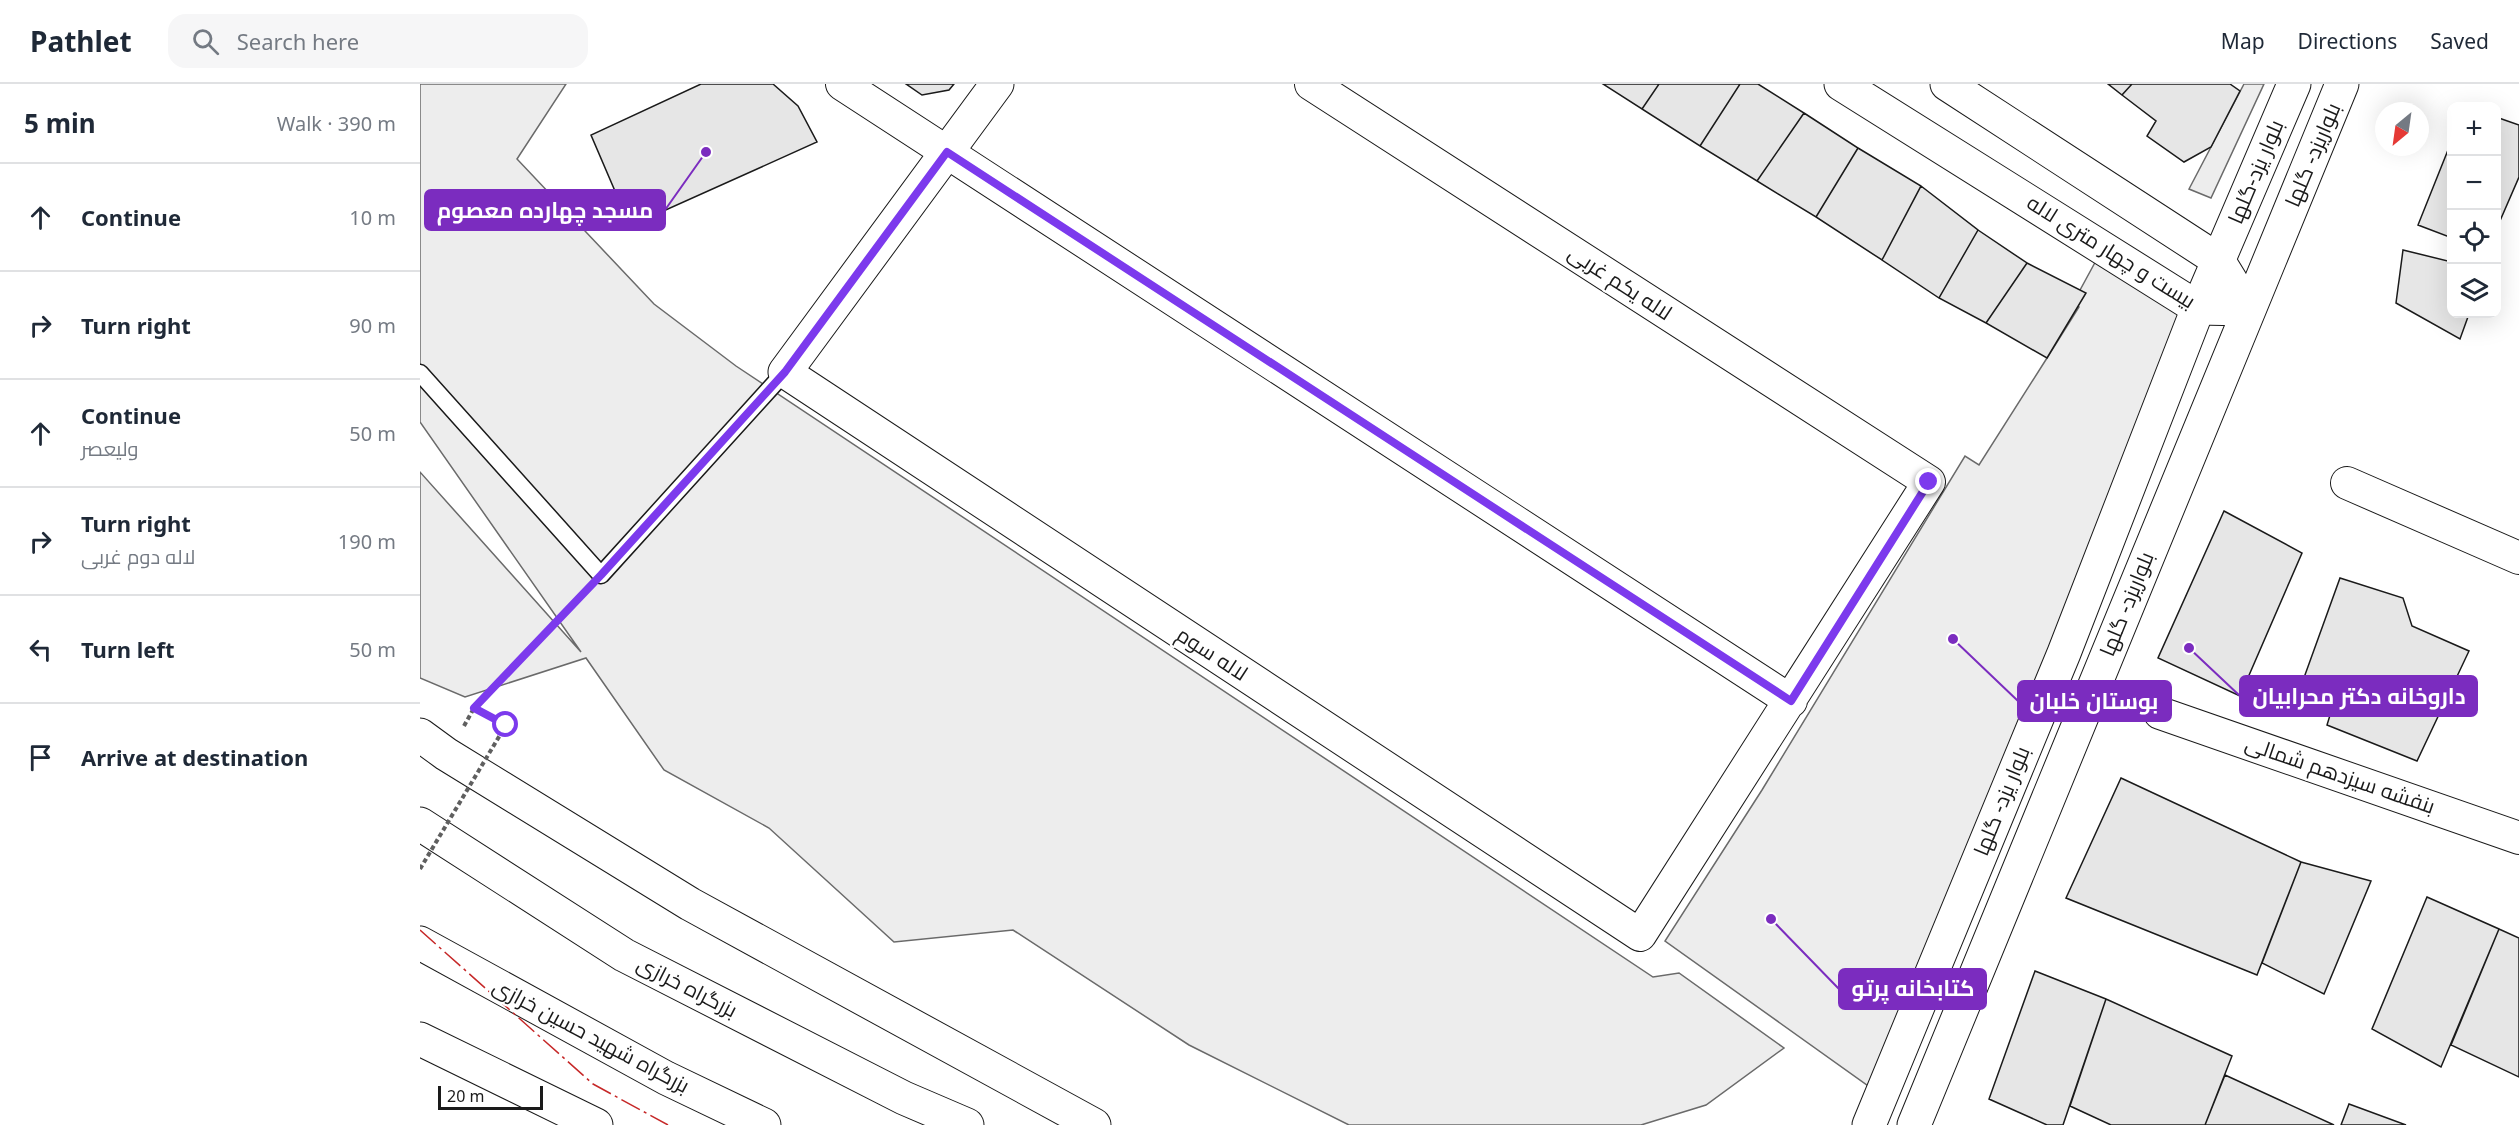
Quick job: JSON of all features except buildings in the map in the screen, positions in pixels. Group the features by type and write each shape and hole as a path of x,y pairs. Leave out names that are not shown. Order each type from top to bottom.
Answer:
{"main road":[{"path":"785,372 997,84"},
{"name":"بیست و چهار متری لاله","path":"1841,84 2198,308 2248,309"},
{"path":"1947,84 2218,260 2248,309"},
{"name":"بلوار یزد-گلها","path":"2198,308 2294,84"},
{"name":"بلواریزد- گلها","path":"1914,1125 2342,84"},
{"name":"بلوار یزد- گلها","path":"1869,1125 2064,653 2198,308"},
{"path":"420,735 446,754 690,904 1094,1125"},
{"name":"بزرگراه خرازی","path":"420,824 624,955 903,1098 967,1125"},
{"name":"بزرگراه شهید حسین خرازی","path":"420,943 666,1078 764,1125"},
{"path":"420,1039 597,1125"}],"street":[{"path":"842,84 1791,701"},
{"name":"لاله یکم غربی","path":"1311,84 1929,482 1791,701"},
{"name":"لاله سوم","path":"785,372 1640,935 1791,701"},
{"path":"2347,483 2519,558"},
{"name":"بنفشه سیزدهم شمالی","path":"2160,713 2519,838"}],"lane":[{"path":"420,373 601,575 785,372"}],"path":[{"path":"420,869 506,725 474,708 601,575"}],"shaded area":[{"path":"420,84 566,84 517,159 654,304 736,366 1653,977 1679,973 1784,1048 1706,1105 1641,1125 1349,1125 1189,1045 1013,930 894,942 769,828 664,770 586,658 465,697 420,678 420,472 581,652 420,422"},
{"path":"2244,84 2264,84 2211,198 2189,189"},
{"path":"2098,257 2180,316 1874,1090 1665,941 1762,790 1965,456 1979,465 2047,358 2079,307 2073,303"}],"power":[{"path":"420,930 593,1084 668,1125"}],"place":[{"name":"مسجد چهارده معصوم","path":"706,152"},
{"name":"بوستان خلبان","path":"1953,639"},
{"name":"داروخانه دکتر محرابیان","path":"2189,648"},
{"name":"كتابخانه پرتو","path":"1771,919"}],"route":[{"path":"506,725 474,708 601,575 785,372 947,152 1791,701 1929,482"}]}
